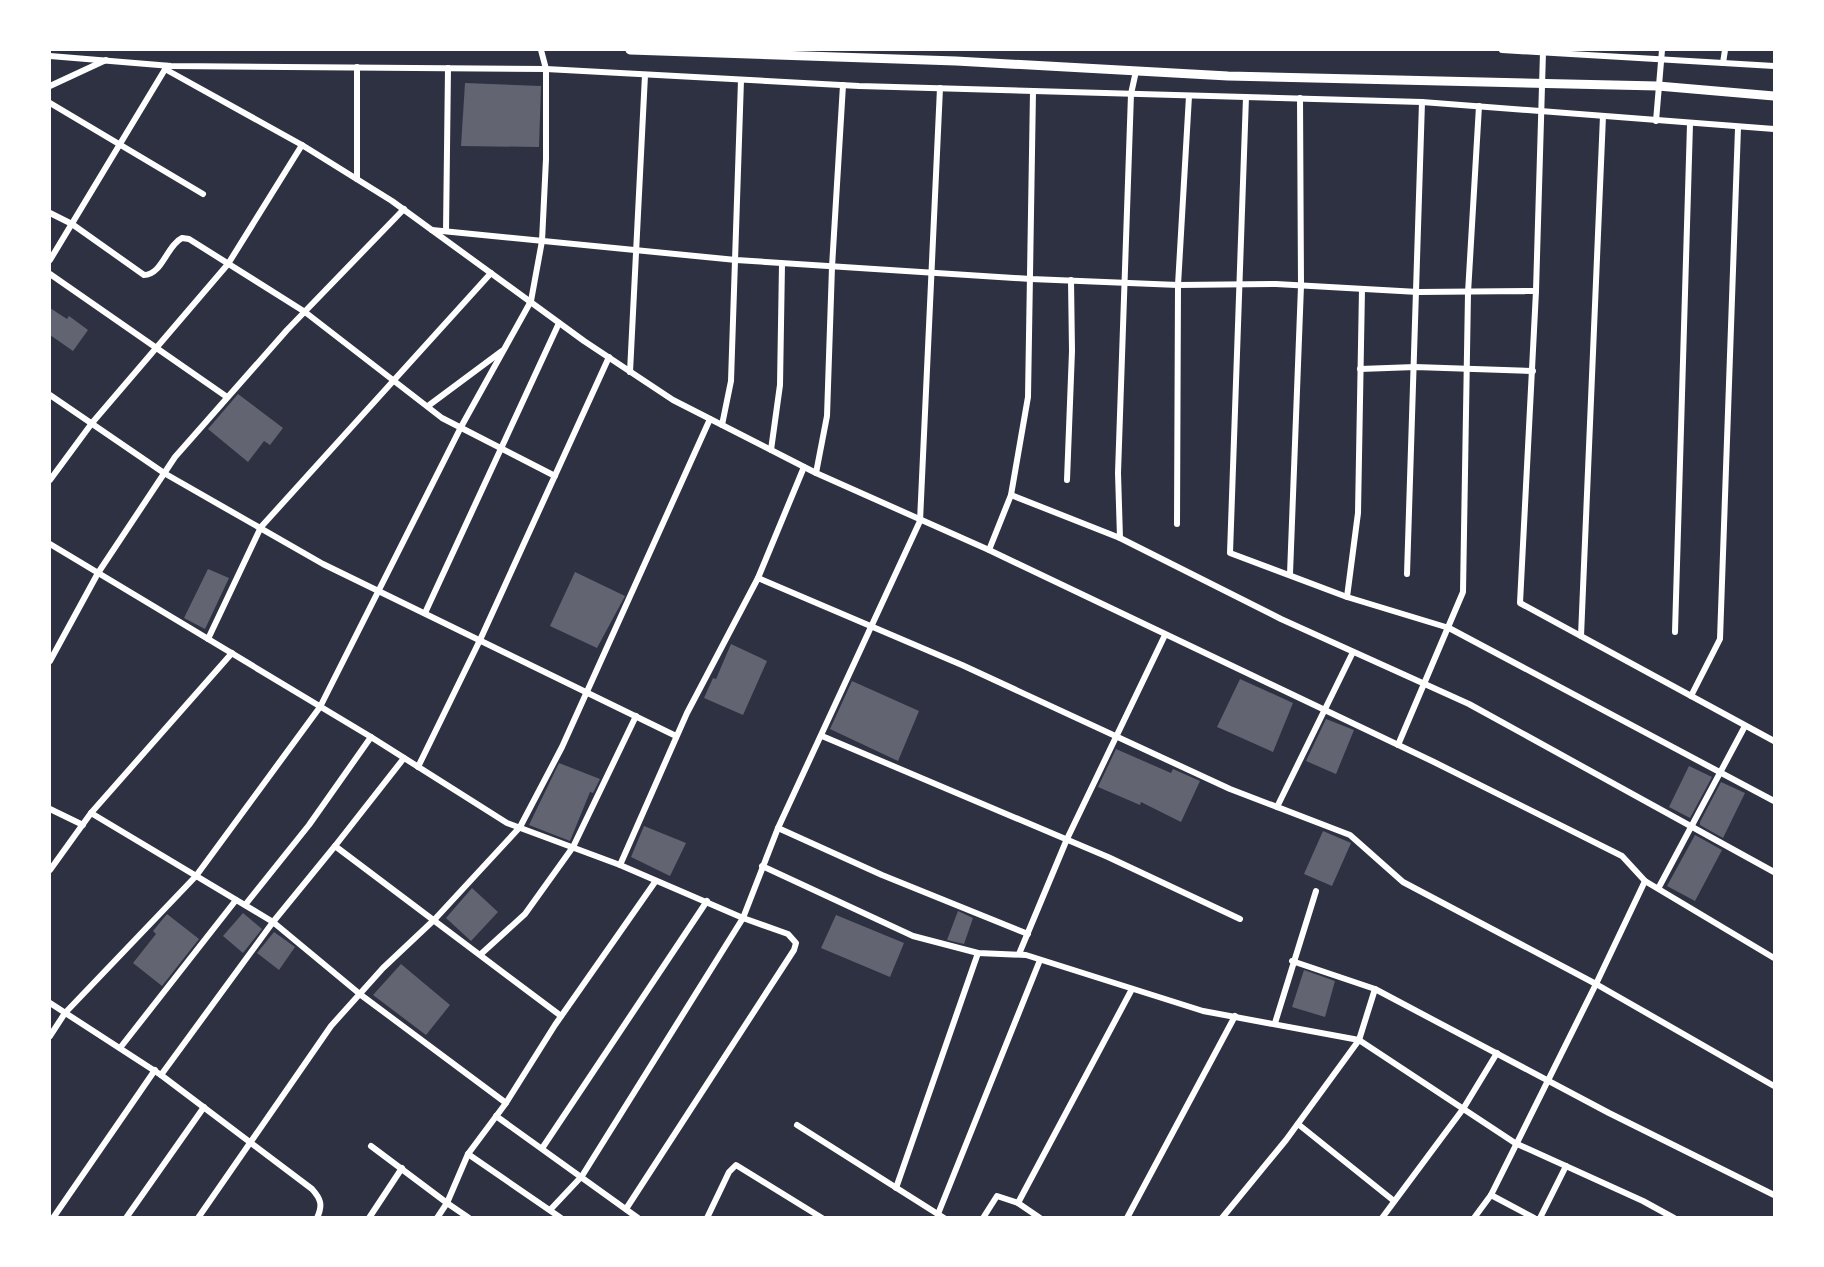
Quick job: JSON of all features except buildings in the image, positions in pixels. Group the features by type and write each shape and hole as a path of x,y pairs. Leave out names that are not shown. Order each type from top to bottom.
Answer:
{"street":[{"path":"50,1036 65,1013 196,876 320,707 381,591 461,427 531,301 542,241 546,69 542,50"},
{"path":"630,50 956,61 1136,71 1658,86 1774,96"},
{"path":"1502,50 1774,66"},
{"path":"1656,121 1662,50"},
{"path":"1724,63 1725,50"},
{"path":"1543,52 1533,371 1520,603 1774,741"},
{"path":"50,56 109,59 166,67 546,69 843,85 1422,102 1774,129"},
{"path":"50,86 109,59"},
{"path":"50,260 122,144 166,67"},
{"path":"166,67 302,146 404,209 559,323 673,400 816,473 989,550 1398,745 1622,856 1645,881 1659,887 1774,958"},
{"path":"357,67 357,179"},
{"path":"446,231 448,68"},
{"path":"1120,538 1118,473 1131,94 1136,71"},
{"path":"630,372 645,75"},
{"path":"722,425 730,381 741,80"},
{"path":"816,473 827,416 832,267 843,85"},
{"path":"550,1210 582,1176 743,918 778,828 920,521 940,88"},
{"path":"989,550 1011,495 1028,398 1033,91"},
{"path":"1177,524 1178,285 1189,96"},
{"path":"1246,97 1230,553 1347,597 1449,628 1774,801"},
{"path":"1290,574 1301,286 1300,98"},
{"path":"1407,574 1418,292 1422,102"},
{"path":"50,104 122,144 203,194"},
{"path":"1398,745 1449,628 1462,592 1468,293 1479,106"},
{"path":"1581,636 1603,116"},
{"path":"1675,632 1690,124"},
{"path":"1691,696 1720,639 1738,128"},
{"path":"50,480 92,423 228,264 302,146"},
{"path":"50,661 98,573 164,473 227,397 404,209"},
{"path":"50,213 72,224 144,274 154,272 176,240 182,238 305,312 428,406 461,427 555,476"},
{"path":"432,230 736,260 932,274 1178,285 1240,283 1418,292 1536,291"},
{"path":"771,450 780,385 782,264"},
{"path":"207,639 261,526 491,273"},
{"path":"50,274 227,397"},
{"path":"1067,480 1072,351 1071,280"},
{"path":"1347,597 1358,513 1362,289"},
{"path":"425,613 559,323"},
{"path":"428,406 505,348"},
{"path":"418,767 480,640 609,357"},
{"path":"1360,369 1415,367 1533,371"},
{"path":"50,397 164,473 261,526 323,564 676,736"},
{"path":"198,1218 331,1026 383,968 435,919 520,827 562,747 585,691 710,419"},
{"path":"620,866 676,736 758,578 804,467"},
{"path":"1011,495 1120,538 1281,619 1469,704 1774,872"},
{"path":"50,544 371,737 464,798 507,823 573,847 655,882 707,900 743,918 788,934 796,943 794,950 626,1209"},
{"path":"758,578 1117,736 1230,789 1350,836 1403,882 1596,984 1774,1086"},
{"path":"1019,954 1067,839 1165,635"},
{"path":"1277,807 1353,652"},
{"path":"50,870 91,813 232,654"},
{"path":"481,954 525,914 573,847 636,716"},
{"path":"1659,887 1692,827 1718,771 1745,726"},
{"path":"822,736 1067,839 1240,919"},
{"path":"245,905 309,825 371,737"},
{"path":"53,1218 158,1072 273,922 404,758"},
{"path":"50,809 83,825"},
{"path":"91,813 273,922 361,994 506,1103"},
{"path":"778,828 882,875 1028,934"},
{"path":"335,846 561,1016"},
{"path":"762,866 913,936 978,953 1019,954 1203,1011 1359,1040 1515,1143 1643,1201 1674,1218"},
{"path":"1474,1218 1491,1195 1645,881"},
{"path":"437,1218 447,1203 468,1154 506,1103 561,1016 655,882"},
{"path":"1275,1023 1292,961 1316,891"},
{"path":"120,1048 236,900"},
{"path":"543,1147 707,900"},
{"path":"896,1188 978,953"},
{"path":"797,1125 941,1216 1040,960"},
{"path":"1292,961 1375,989 1774,1195"},
{"path":"1018,1203 1132,989"},
{"path":"1222,1218 1298,1124 1359,1040 1375,989"},
{"path":"50,1003 158,1072 312,1189 320,1198 322,1205 317,1218"},
{"path":"1127,1218 1235,1016"},
{"path":"1382,1218 1463,1109 1497,1053"},
{"path":"126,1218 204,1107"},
{"path":"496,1116 543,1147 638,1218"},
{"path":"1298,1124 1394,1201"},
{"path":"371,1146 469,1218"},
{"path":"468,1154 561,1218"},
{"path":"707,1218 729,1172 736,1165 822,1218"},
{"path":"1540,1218 1566,1166"},
{"path":"369,1218 402,1168"},
{"path":"1491,1195 1534,1218"},
{"path":"983,1218 997,1196 1018,1203 1040,1218"}]}
